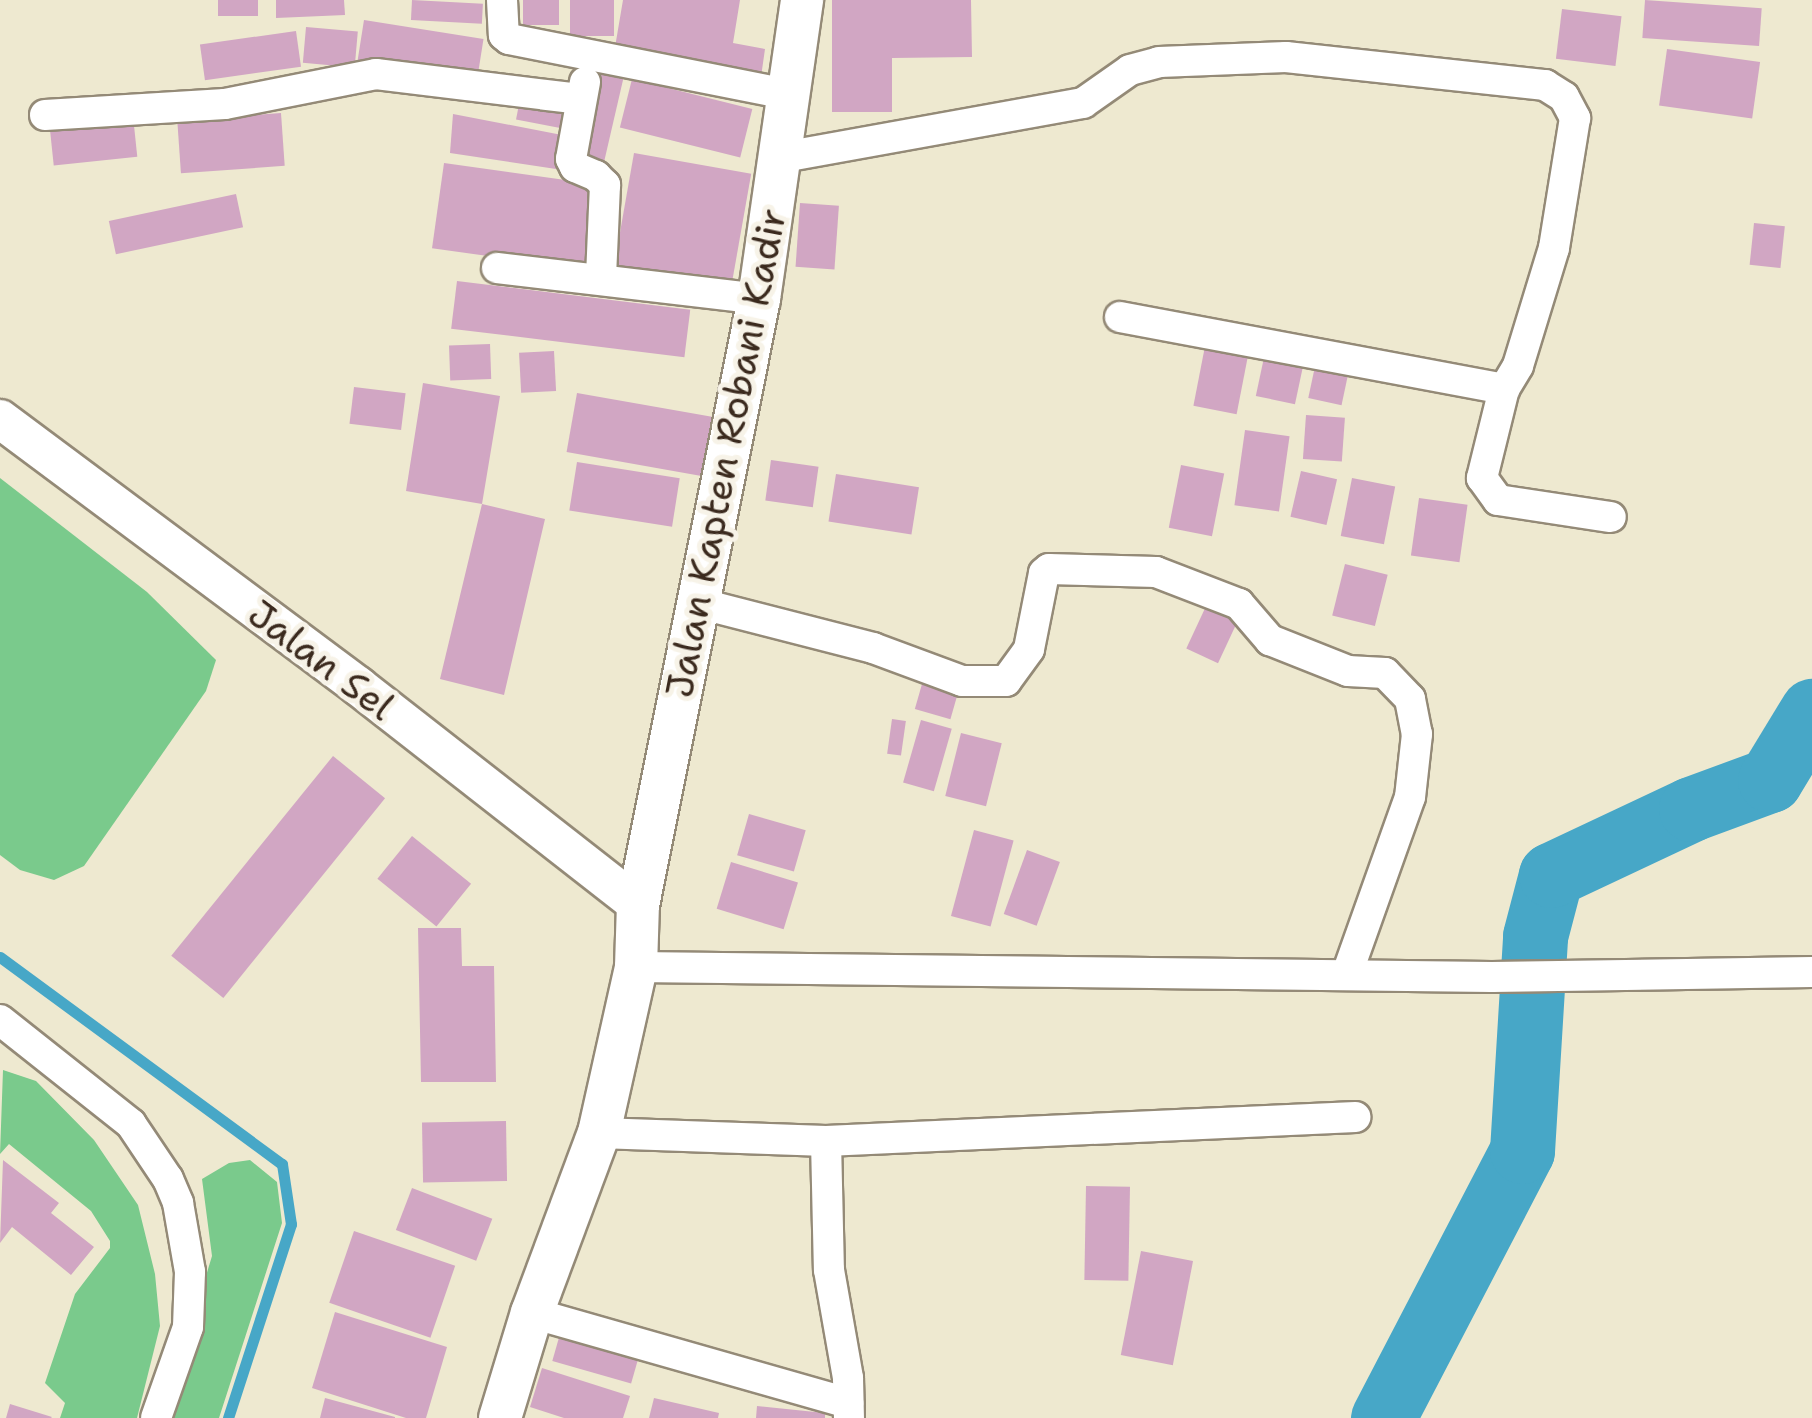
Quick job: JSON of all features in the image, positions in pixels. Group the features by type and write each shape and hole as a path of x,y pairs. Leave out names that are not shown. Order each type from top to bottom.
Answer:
{"main road":[{"name":"Jalan Kapten Robani Kadir","path":"500,1418 532,1312 598,1133 636,967 638,905 758,299 783,157 802,0"}],"street":[{"path":"502,0 504,35 516,40 792,95"},
{"path":"508,90 516,40"},
{"path":"595,56 580,99 571,159 574,168 596,176 604,185 601,277"},
{"path":"783,157 1083,103 1130,70 1160,62 1286,57 1545,85 1564,97 1575,118 1554,248 1518,366 1504,389 1482,462 1488,490 1498,500 1611,517"},
{"path":"45,116 225,104 376,74 580,99"},
{"path":"498,268 601,277 758,299"},
{"path":"1120,317 1504,389"},
{"name":"Jalan Sel","path":"0,419 358,686 638,905"},
{"path":"698,602 872,648 962,681 1006,681 1029,649 1044,574 1050,569 1156,572 1239,604 1270,640 1348,672 1384,673 1410,698 1416,750 1410,797 1347,974"},
{"path":"636,967 1492,977 1812,972"},
{"path":"1,1023 131,1124 168,1178 186,1235 188,1326 156,1418"},
{"path":"598,1133 826,1140 1355,1117"},
{"path":"532,1312 848,1411 829,1270 826,1140"}],"green space":[{"path":"0,478 147,592 216,660 206,691 84,866 54,880 20,870 0,855"},
{"path":"3,1070 36,1081 94,1140 138,1205 155,1274 160,1326 137,1418 60,1418 65,1403 45,1383 75,1294 110,1248 110,1241 91,1211 9,1144 0,1154"},
{"path":"250,1160 277,1182 282,1223 219,1418 163,1418 212,1256 202,1179 229,1163"}],"building":[{"path":"218,0 258,0 258,16 218,16"},
{"path":"276,0 344,0 345,15 276,18"},
{"path":"412,0 483,4 482,24 411,20"},
{"path":"523,0 559,0 559,25 523,25"},
{"path":"570,0 614,0 614,36 570,36"},
{"path":"623,0 740,0 733,43 765,49 760,84 613,59"},
{"path":"832,0 971,0 972,57 892,58 892,112 832,112"},
{"path":"1645,0 1762,8 1759,46 1642,38"},
{"path":"1562,9 1622,16 1615,66 1556,59"},
{"path":"364,20 484,39 476,84 357,65"},
{"path":"306,27 358,32 355,67 303,63"},
{"path":"296,31 301,67 205,80 200,44"},
{"path":"1667,49 1760,62 1752,119 1659,105"},
{"path":"592,72 623,79 604,161 573,154"},
{"path":"632,79 752,109 740,158 620,128"},
{"path":"521,94 569,103 564,129 516,120"},
{"path":"281,113 285,166 181,173 177,120"},
{"path":"453,114 562,135 556,169 450,153"},
{"path":"133,116 137,157 54,166 49,125"},
{"path":"634,153 751,174 731,290 614,269"},
{"path":"444,163 599,185 588,270 432,248"},
{"path":"236,194 243,227 116,254 109,221"},
{"path":"800,203 839,206 834,270 796,267"},
{"path":"1754,223 1785,226 1780,268 1750,265"},
{"path":"457,281 690,310 684,357 451,329"},
{"path":"1206,341 1249,349 1237,414 1193,406"},
{"path":"490,344 491,379 450,380 449,345"},
{"path":"1266,348 1305,356 1295,404 1256,396"},
{"path":"554,351 556,391 521,393 519,353"},
{"path":"1317,357 1350,364 1342,405 1308,398"},
{"path":"423,383 500,396 482,504 406,491"},
{"path":"354,387 406,393 401,430 349,424"},
{"path":"577,393 712,417 701,476 567,452"},
{"path":"1306,415 1345,418 1342,462 1303,459"},
{"path":"1245,430 1290,436 1279,512 1234,505"},
{"path":"771,460 819,467 813,507 765,501"},
{"path":"577,462 680,478 672,527 569,510"},
{"path":"1181,465 1224,473 1212,536 1169,528"},
{"path":"1301,471 1337,479 1326,525 1290,517"},
{"path":"836,474 919,487 911,535 828,521"},
{"path":"1352,478 1395,486 1384,544 1341,536"},
{"path":"1419,498 1468,505 1459,562 1411,555"},
{"path":"482,504 545,519 504,695 440,679"},
{"path":"1345,564 1388,575 1375,626 1332,615"},
{"path":"1207,604 1239,619 1218,663 1186,648"},
{"path":"922,684 958,694 950,719 915,709"},
{"path":"892,719 906,721 901,756 887,754"},
{"path":"921,720 952,729 934,791 903,782"},
{"path":"961,733 1002,743 986,806 945,796"},
{"path":"333,756 385,798 223,998 171,956"},
{"path":"749,814 806,830 794,872 737,855"},
{"path":"974,830 1014,841 991,927 951,916"},
{"path":"412,836 471,884 436,927 377,879"},
{"path":"1027,850 1060,862 1037,926 1004,914"},
{"path":"731,862 798,882 784,929 717,909"},
{"path":"418,928 461,928 462,966 494,966 496,1082 421,1082"},
{"path":"506,1121 507,1181 423,1182 422,1122"},
{"path":"3,1160 59,1203 51,1213 94,1247 71,1275 12,1227 0,1243"},
{"path":"1086,1186 1130,1187 1128,1281 1084,1280"},
{"path":"412,1188 492,1219 476,1261 396,1230"},
{"path":"354,1231 455,1266 430,1338 329,1303"},
{"path":"1141,1251 1193,1261 1173,1365 1121,1355"},
{"path":"335,1312 447,1347 426,1418 406,1418 312,1388"},
{"path":"560,1334 639,1357 631,1384 552,1361"},
{"path":"542,1368 630,1396 623,1418 564,1418 530,1407"},
{"path":"325,1398 395,1417 395,1418 320,1418"},
{"path":"654,1398 719,1413 718,1418 649,1418"},
{"path":"10,1404 52,1417 6,1418"},
{"path":"757,1406 825,1413 825,1418 756,1418"}],"waterway":[{"path":"1383,1418 1522,1151 1535,936 1551,875 1691,809 1770,780 1812,711"},
{"path":"0,957 282,1164 291,1224 228,1418"}]}
